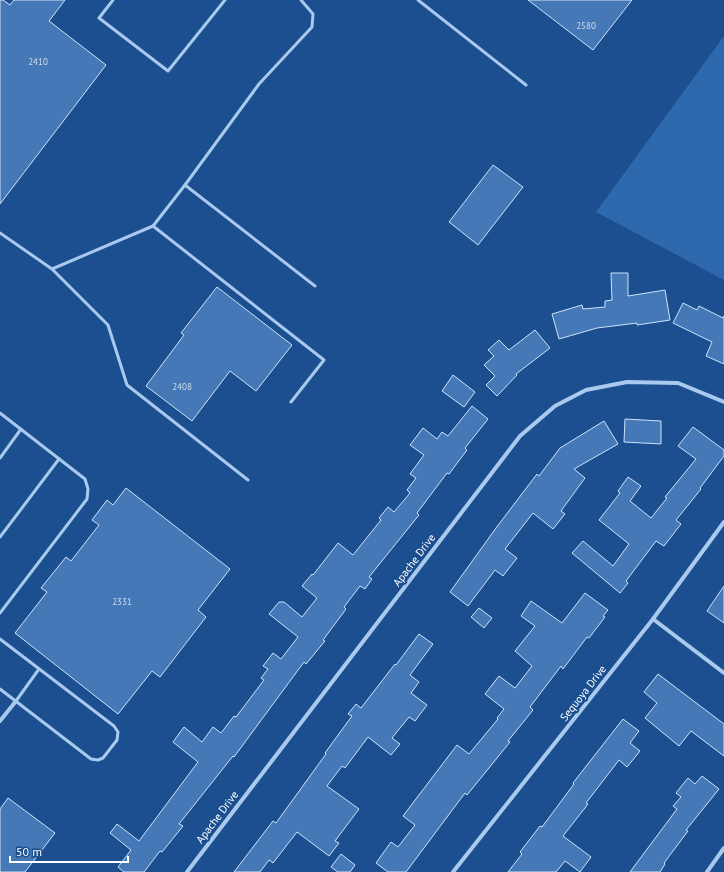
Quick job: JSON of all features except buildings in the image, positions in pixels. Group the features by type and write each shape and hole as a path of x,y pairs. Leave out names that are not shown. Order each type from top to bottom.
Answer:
{"street":[{"name":"Apache Drive","path":"187,872 520,436 554,406 586,390 627,382 678,383 724,402"},
{"name":"Sequoya Drive","path":"453,872 653,619 724,522"},
{"path":"653,619 724,673"},
{"path":"0,721 16,701"},
{"path":"707,872 724,848"}],"lane":[{"path":"112,0 99,18 168,71 225,0"},
{"path":"52,269 153,226 260,84 312,27 313,14 302,0"},
{"path":"418,0 526,85"},
{"path":"185,185 315,286"},
{"path":"153,226 324,360 291,402"},
{"path":"0,234 52,269 108,325 127,385 248,480"},
{"path":"0,413 85,479 88,489 86,499 0,613"},
{"path":"0,458 21,430"},
{"path":"0,537 59,459"},
{"path":"0,638 114,726 118,732 117,740 103,758 98,760 91,759 0,689"},
{"path":"16,701 39,668"}],"shaded area":[{"path":"724,36 724,280 596,212"}]}
